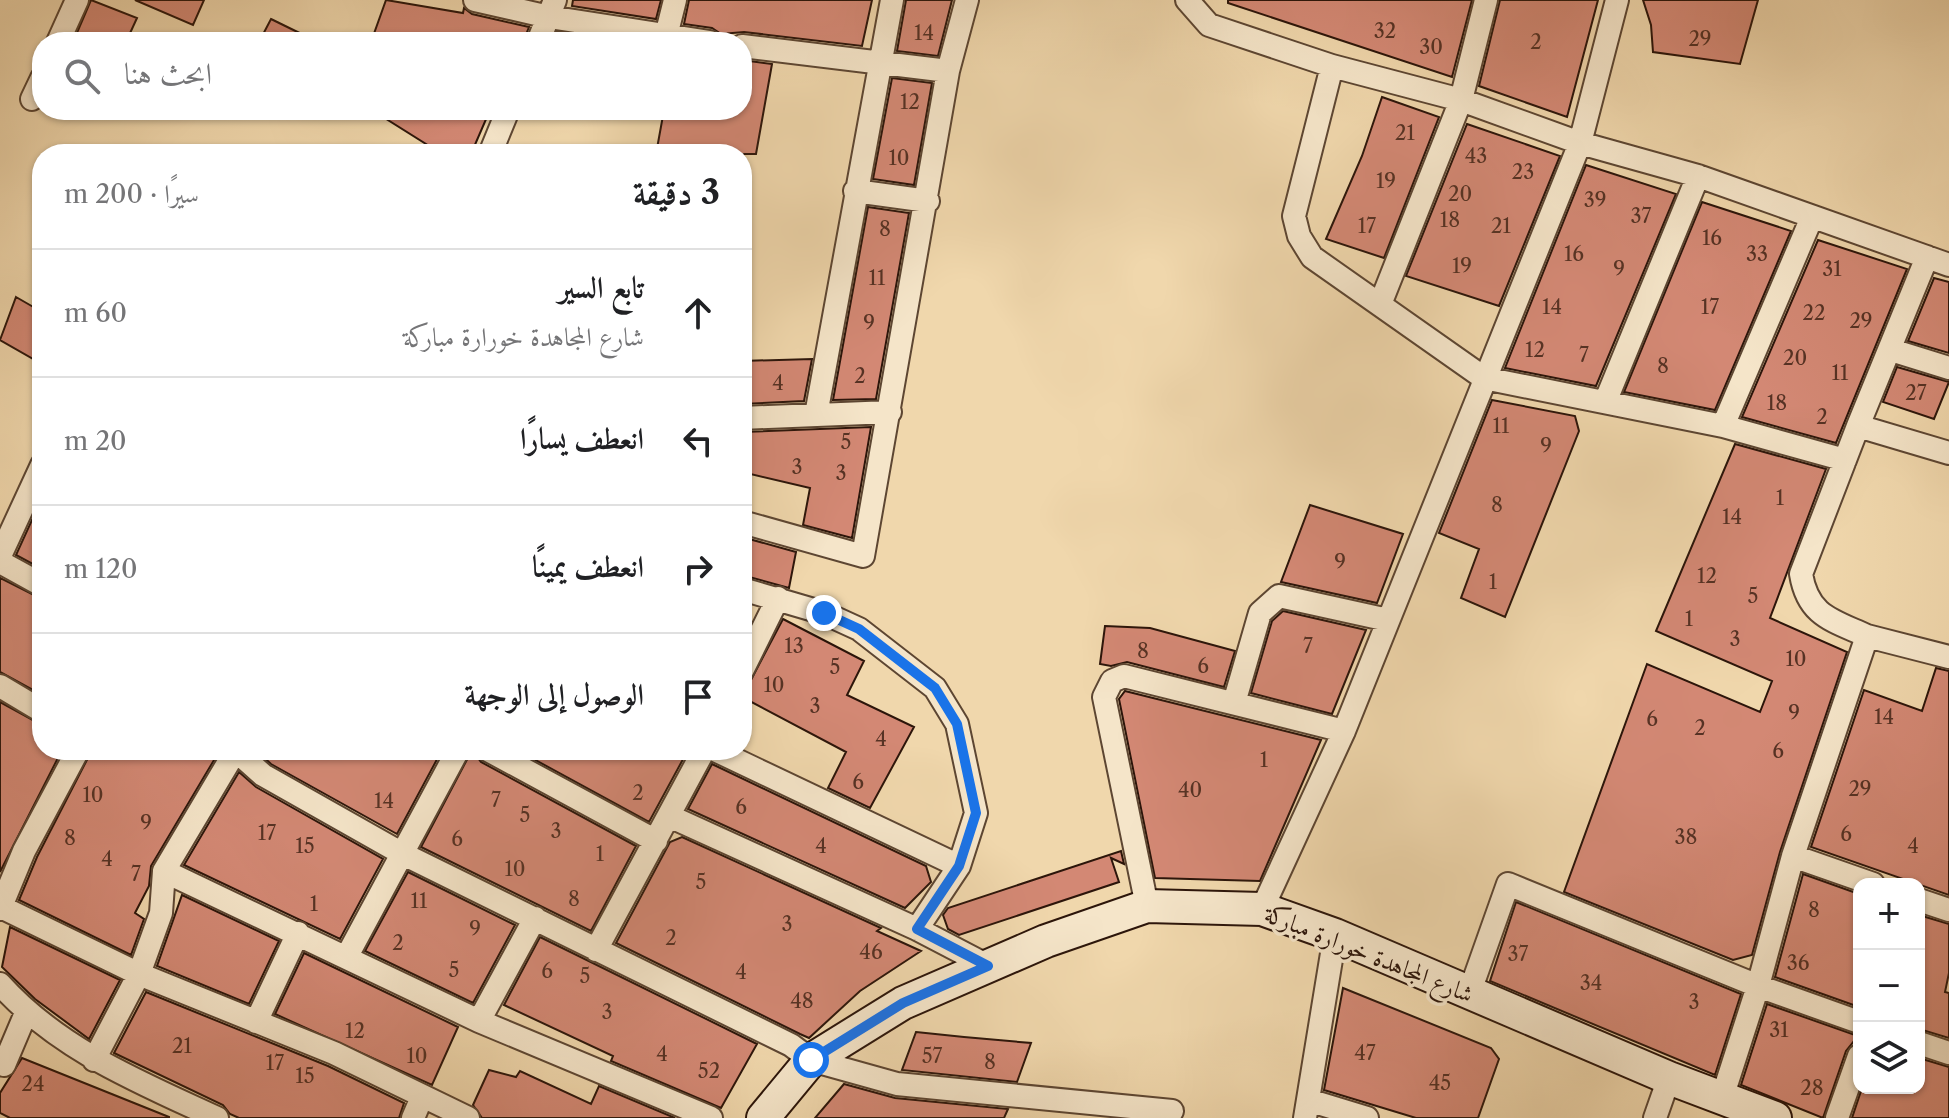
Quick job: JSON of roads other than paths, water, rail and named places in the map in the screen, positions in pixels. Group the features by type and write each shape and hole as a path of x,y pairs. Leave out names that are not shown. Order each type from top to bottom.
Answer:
{"street":[{"path":"63,32 77,0"},
{"path":"475,0 552,8 650,32"},
{"path":"667,32 675,0"},
{"path":"816,415 892,0"},
{"path":"752,525 863,556 928,201 948,71 967,0"},
{"path":"1187,0 1209,25 1332,66 1461,100 1580,143 1698,176 1949,265"},
{"path":"1381,302 1461,100 1486,0"},
{"path":"1262,909 1344,731 1580,143 1617,0"},
{"path":"542,32 552,8"},
{"path":"752,47 878,65 948,71"},
{"path":"1332,66 1294,216 1299,236 1312,257 1381,302 1484,378 1606,400 1723,426 1845,460"},
{"path":"494,144 504,120"},
{"path":"1606,400 1698,176"},
{"path":"855,191 928,201"},
{"path":"1723,426 1812,217"},
{"path":"1927,257 1801,574 1804,594 1818,613 1867,636 1949,657"},
{"path":"1891,350 1949,368"},
{"path":"752,418 890,412"},
{"path":"1858,426 1949,453"},
{"path":"32,487 0,559 32,579"},
{"path":"752,592 778,598 859,629 935,688 957,724 976,813 959,866 917,929"},
{"path":"1234,703 1260,613 1279,596 1388,620"},
{"path":"752,651 778,598"},
{"path":"1722,1098 1758,986 1793,856 1867,636"},
{"path":"1147,906 1104,697 1112,681 1124,676 1344,731"},
{"path":"0,686 32,705"},
{"path":"73,760 24,851 0,908 139,974 334,1053 468,1118"},
{"path":"94,1060 139,974 161,913 164,871 230,760"},
{"path":"247,760 263,775 401,853 791,1045 811,1060 897,1084 1172,1111"},
{"path":"347,956 452,760"},
{"path":"506,760 656,841"},
{"path":"596,950 699,760"},
{"path":"736,760 959,866"},
{"path":"669,816 917,929 988,966"},
{"path":"1793,856 1856,878"},
{"path":"164,871 479,1021 711,1118"},
{"path":"1469,994 1508,884 1758,986 1853,1020"},
{"path":"1925,902 1949,910"},
{"name":"شارع المجاهدة خورارة مباركة","path":"763,1118 811,1060 903,1003 1046,941 1147,906 1262,909 1335,935 1669,1078 1775,1118"},
{"path":"479,1021 535,918"},
{"path":"256,1022 298,933"},
{"path":"1335,935 1306,1109 1367,1118"},
{"path":"0,984 26,1013 94,1060 217,1118"},
{"path":"1,1068 26,1013"},
{"path":"1925,1045 1949,1053"},
{"path":"1837,1118 1853,1073"},
{"path":"1655,1118 1669,1078"},
{"path":"413,1118 422,1097"}]}
